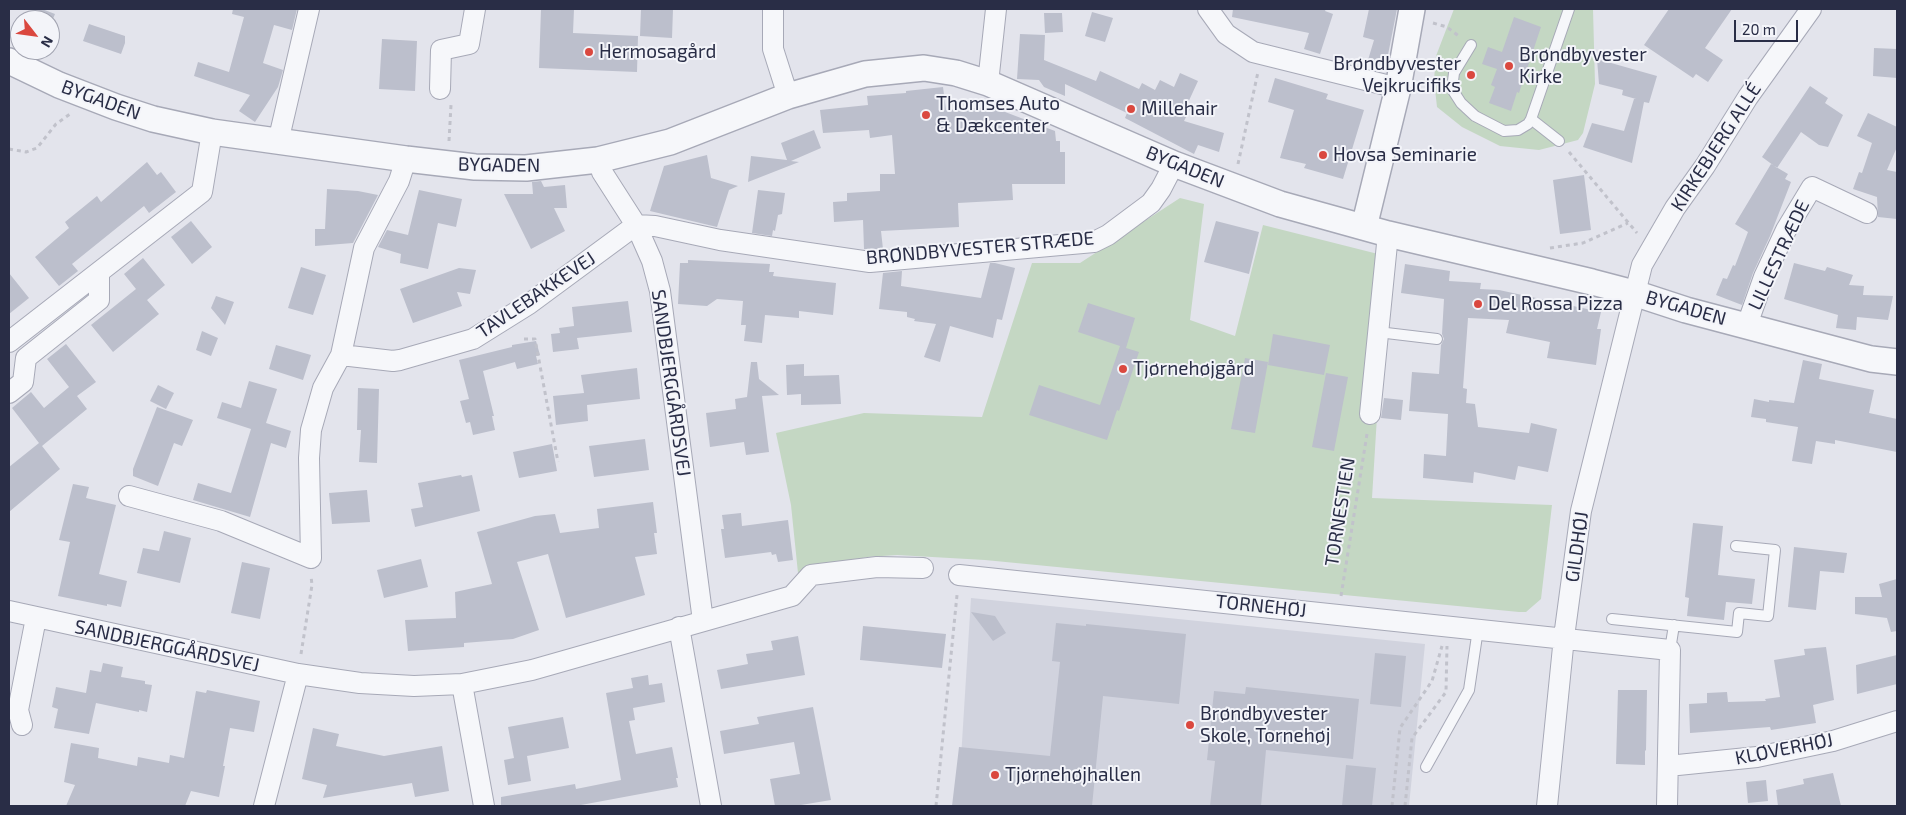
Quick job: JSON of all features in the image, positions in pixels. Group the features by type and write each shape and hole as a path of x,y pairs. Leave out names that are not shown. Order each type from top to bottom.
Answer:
{"street":[{"path":"278,142 309,9"},
{"path":"440,90 441,50 469,44 475,9"},
{"path":"773,9 774,49 788,96"},
{"path":"988,83 996,9"},
{"path":"1208,9 1226,34 1253,52 1398,88"},
{"name":"KIRKEBJERG ALLÉ","path":"1634,293 1642,265 1675,208 1705,166 1748,97 1811,9"},
{"path":"1364,227 1398,88 1411,13"},
{"name":"BYGADEN","path":"9,61 59,85 94,99 153,119 212,132 447,164 475,167 526,168 598,160 670,142 788,96 865,74 924,68 956,73 988,83 1174,164 1280,204 1388,234 1634,293 1686,310 1871,359 1897,362"},
{"path":"9,342 202,192 212,132"},
{"path":"128,496 221,520 311,558 309,458 311,430 323,388 341,356 364,248 399,181 406,159"},
{"name":"SANDBJERGGÅRDSVEJ","path":"598,160 602,172 636,225 652,261 660,291 703,621"},
{"name":"BRØNDBYVESTER STRÆDE","path":"636,225 655,226 720,240 870,262 1094,242 1108,235 1151,203 1161,189 1174,164"},
{"name":"LILLESTRÆDE","path":"1747,326 1786,230 1812,187 1868,213"},
{"name":"TAVLEBAKKEVEJ","path":"341,356 400,360 473,339 529,304 636,225"},
{"path":"1370,414 1388,234"},
{"path":"9,393 23,382 26,358 99,300 99,272"},
{"name":"GILDHØJ","path":"1548,806 1564,637 1581,511 1634,293"},
{"name":"SANDBJERGGÅRDSVEJ","path":"9,611 298,674 369,683 414,686 462,684 532,670 792,596 812,575 877,567 924,568"},
{"name":"TORNEHØJ","path":"959,574 1564,637"},
{"path":"22,725 18,710 36,618"},
{"path":"678,627 711,806"},
{"path":"1564,637 1670,650 1667,806"},
{"path":"264,806 298,674"},
{"path":"462,684 484,806"},
{"name":"KLØVERHØJ","path":"1668,766 1757,757 1833,741 1897,721"}],"lane":[{"path":"1471,45 1454,73 1452,89 1461,103 1475,116 1504,131 1512,132 1524,128 1531,119 1569,9"},
{"path":"1531,119 1559,142"},
{"path":"1378,332 1437,338"},
{"path":"1612,619 1737,632 1739,613 1768,616 1775,550 1736,546"},
{"path":"1670,650 1674,625"},
{"path":"1426,767 1469,690 1478,629"}],"path":[{"path":"1411,13 1447,27 1471,45"},
{"path":"1233,187 1262,55"},
{"path":"440,90 451,100 447,164"},
{"path":"9,149 26,152 37,148 56,124 94,99"},
{"path":"1559,142 1638,234"},
{"path":"1518,264 1538,250 1583,243 1628,223"},
{"path":"524,339 535,339 558,462"},
{"name":"TORNESTIEN","path":"1338,614 1370,414"},
{"path":"298,674 312,585 311,558"},
{"path":"936,806 959,574"},
{"path":"1392,806 1400,728 1432,681 1447,626"},
{"path":"1405,806 1412,738 1446,692 1447,626"}],"shaded area":[{"name":"Brøndbyvester Skole, Tornehøj","path":"971,598 1425,644 1409,806 958,806"}],"green space":[{"path":"1454,9 1593,9 1595,84 1583,133 1578,140 1539,150 1500,146 1462,127 1437,107 1434,80 1436,56"},
{"path":"1180,198 1204,204 1190,320 1235,336 1263,225 1382,255 1381,351 1372,498 1552,505 1541,599 1526,612 1519,612 985,560 897,555 867,557 798,573 791,505 776,433 864,413 982,417 1032,263 1080,263"}],"building":[{"path":"233,9 297,9 292,30 274,25 263,63 283,70 278,87 255,122 239,111 250,95 194,76 198,62 229,72 244,17 232,14"},
{"name":"Hermosagård","path":"541,9 574,9 573,33 638,36 637,72 539,68"},
{"name":"Hermosagård","path":"641,9 673,9 672,38 640,36"},
{"path":"1233,9 1326,9 1325,11 1333,14 1320,54 1304,49 1309,33 1232,17"},
{"path":"1369,9 1397,9 1386,65 1368,60 1374,40 1363,37"},
{"path":"1669,9 1732,9 1705,48 1723,60 1708,82 1696,74 1693,78 1644,45"},
{"path":"1092,12 1113,18 1105,42 1085,36"},
{"path":"1044,13 1062,13 1063,32 1045,33"},
{"name":"Brøndbyvester Kirke","path":"1514,17 1541,27 1511,111 1489,103 1495,87 1491,85 1497,69 1482,64 1488,47 1502,52"},
{"path":"89,24 125,36 125,43 121,54 83,41"},
{"path":"1020,34 1045,35 1044,60 1096,81 1100,71 1139,89 1142,83 1155,90 1160,80 1174,87 1180,73 1198,81 1186,107 1190,109 1184,121 1224,133 1219,152 1198,145 1194,154 1125,118 1127,113 1065,84 1065,96 1044,87 1039,80 1017,79"},
{"path":"382,39 417,41 415,91 379,89"},
{"path":"1874,48 1897,49 1897,78 1873,76"},
{"path":"1597,59 1657,76 1649,103 1644,102 1632,163 1583,147 1592,123 1624,131 1634,99 1636,99 1622,95 1623,90 1599,84"},
{"path":"1275,78 1328,94 1326,99 1364,110 1343,179 1304,168 1306,164 1280,158 1294,110 1268,102"},
{"path":"1810,86 1828,98 1825,103 1843,115 1828,147 1819,145 1801,132 1777,168 1762,157"},
{"path":"943,87 946,110 992,107 1055,131 1056,141 1060,141 1060,152 1065,152 1065,184 1012,184 1013,200 958,203 959,227 881,231 883,249 864,249 863,220 834,222 833,202 847,201 847,193 880,191 880,174 895,174 892,135 870,138 869,130 823,133 820,110 868,105 867,96 906,93 906,91"},
{"path":"1868,113 1897,127 1897,147 1887,170 1897,172 1897,219 1878,217 1877,197 1853,189 1859,172 1862,173 1872,143 1857,136"},
{"path":"814,130 821,148 791,161 799,162 748,182 751,156 787,160 781,143"},
{"path":"707,155 711,178 738,186 729,190 717,227 650,211 664,166"},
{"path":"147,162 157,175 161,172 176,192 149,213 144,206 72,264 78,271 59,286 35,257 69,228 65,222 97,196 101,202"},
{"path":"1771,164 1788,174 1785,179 1791,182 1753,273 1742,305 1716,295 1723,278 1727,279 1733,265 1735,266 1748,232 1735,224"},
{"path":"1584,175 1591,230 1560,234 1553,180"},
{"path":"541,181 544,187 565,185 567,208 554,208 565,231 531,249 504,194 533,194 532,182"},
{"path":"327,189 358,191 378,195 353,243 315,246 315,229 325,229"},
{"path":"419,190 462,199 456,227 438,223 428,269 400,263 401,254 378,247 387,230 408,235"},
{"path":"758,190 785,193 782,214 778,215 775,231 773,230 772,236 752,233"},
{"path":"191,221 212,247 192,264 171,237"},
{"path":"1216,221 1259,232 1249,274 1204,262"},
{"path":"143,258 165,285 147,300 159,314 113,352 91,325 136,289 124,274"},
{"path":"688,260 770,264 769,272 774,272 773,276 836,283 833,315 799,311 799,318 765,315 762,343 744,341 746,325 741,325 743,301 717,299 707,306 678,304 680,263 688,263"},
{"path":"990,263 1015,268 1002,320 997,319 993,338 950,326 940,362 924,357 936,324 914,321 915,319 907,317 907,312 879,309 883,273 902,271 901,286 981,298"},
{"path":"1794,263 1825,271 1827,267 1853,275 1849,285 1864,286 1863,295 1893,296 1888,320 1857,317 1856,330 1836,328 1838,315 1784,299"},
{"path":"1405,264 1450,271 1449,281 1481,283 1480,289 1499,290 1601,312 1597,329 1601,329 1596,365 1547,358 1550,342 1506,333 1509,320 1468,318 1463,388 1467,389 1466,403 1475,404 1478,427 1529,433 1531,423 1557,429 1548,472 1518,466 1515,480 1474,472 1473,483 1423,478 1424,454 1446,456 1448,414 1409,411 1412,372 1439,374 1441,345 1444,339 1442,334 1444,299 1401,293"},
{"path":"301,267 326,275 313,315 288,308"},
{"path":"459,268 476,270 470,294 457,292 462,306 413,323 400,289"},
{"path":"9,273 29,298 9,314"},
{"path":"216,296 234,302 225,325 211,308"},
{"path":"628,301 632,332 577,338 579,349 553,352 551,334 560,333 559,328 574,326 572,307"},
{"name":"Tjørnehøjgård","path":"1088,303 1135,318 1126,348 1139,352 1107,440 1029,415 1039,385 1100,405 1120,346 1078,332"},
{"path":"202,331 218,338 211,356 196,350"},
{"path":"1273,334 1330,345 1324,375 1268,365"},
{"path":"536,341 540,355 536,356 538,364 517,369 515,362 483,371 494,416 492,416 495,430 473,435 470,422 466,423 460,401 469,399 459,360 512,347 512,345"},
{"path":"66,344 96,382 77,396 87,409 42,446 60,469 9,512 9,467 39,443 12,408 31,392 44,408 69,387 47,359"},
{"path":"276,345 311,355 303,380 269,369"},
{"path":"1245,358 1268,362 1255,433 1231,429"},
{"path":"1803,360 1822,364 1819,379 1874,390 1869,413 1897,419 1897,452 1835,440 1835,444 1816,441 1812,464 1792,461 1798,427 1766,422 1766,419 1751,417 1754,399 1794,403"},
{"path":"751,362 757,362 759,379 779,395 762,396 769,452 746,455 744,442 710,447 706,413 736,409 735,399 747,397"},
{"path":"804,364 804,376 839,375 841,404 801,405 801,394 787,395 786,365"},
{"path":"637,368 640,399 587,405 588,421 556,425 553,396 584,393 581,375"},
{"path":"1326,373 1348,377 1334,451 1312,447"},
{"path":"249,381 277,389 266,423 291,431 286,448 271,443 250,517 193,500 198,483 231,493 251,429 217,418 222,402 241,408"},
{"path":"158,385 174,393 166,409 150,401"},
{"path":"358,388 379,389 377,463 359,462 361,430 357,430"},
{"path":"1384,398 1403,400 1401,420 1381,418"},
{"path":"157,407 193,420 182,446 174,443 158,486 133,476 133,469"},
{"path":"645,439 649,470 594,477 589,446"},
{"path":"552,444 557,471 519,478 513,452"},
{"path":"461,475 462,477 472,475 480,511 415,527 411,509 423,507 418,483"},
{"path":"73,484 89,487 86,498 116,505 99,574 127,581 121,607 58,596 70,542 59,540"},
{"path":"367,490 370,522 332,524 329,493"},
{"path":"653,502 657,533 654,533 657,554 635,557 645,595 566,618 548,554 517,562 539,630 513,639 464,643 464,647 408,651 405,620 456,618 455,592 492,584 477,532 535,516 555,514 560,533 599,528 597,509"},
{"path":"741,513 742,526 788,520 793,560 778,562 776,554 772,555 771,552 725,558 721,529 724,529 722,515"},
{"path":"1693,523 1723,526 1718,575 1755,579 1752,604 1726,602 1724,620 1687,616 1689,598 1685,597"},
{"path":"164,531 191,538 180,583 137,573 143,548 159,551"},
{"path":"1794,547 1847,553 1844,573 1820,571 1816,610 1788,607"},
{"path":"421,559 428,587 384,598 377,570"},
{"path":"242,562 270,568 260,619 231,613"},
{"path":"1897,579 1897,631 1891,632 1887,618 1855,614 1855,597 1882,597 1879,584"},
{"path":"971,612 995,616 1006,633 993,641"},
{"path":"1056,623 1086,626 1086,624 1186,634 1179,704 1103,696 1092,806 952,806 959,747 1050,756 1060,662 1052,661"},
{"path":"863,626 946,634 942,668 860,660"},
{"path":"798,636 805,675 721,689 717,670 748,664 746,654 773,650 771,641"},
{"path":"1826,647 1834,700 1813,705 1816,723 1771,730 1770,727 1690,733 1689,704 1707,703 1707,693 1727,692 1728,702 1766,701 1765,699 1780,697 1774,660 1805,655 1804,649"},
{"path":"1375,653 1406,656 1401,707 1370,704"},
{"path":"1897,655 1897,684 1857,694 1856,665"},
{"path":"103,663 123,667 121,677 145,681 145,684 152,685 147,712 96,703 89,734 54,728 58,709 52,707 56,687 86,693 90,670 101,672"},
{"path":"648,675 649,685 662,683 665,702 633,708 635,720 629,721 636,754 672,747 678,787 581,806 501,806 501,797 575,784 576,789 621,780 606,693 633,688 631,678"},
{"path":"1246,687 1359,699 1353,759 1266,750 1261,806 1210,806 1215,761 1207,760 1214,691 1245,694"},
{"path":"207,690 260,701 254,732 230,728 219,797 191,791 185,806 66,806 75,785 64,782 71,743 99,748 98,758 137,766 138,757 169,763 170,755 184,758 196,691 206,693"},
{"path":"1618,690 1647,690 1645,765 1616,764"},
{"path":"813,707 831,800 795,806 775,806 770,779 800,774 794,742 724,754 720,731 759,724 757,717"},
{"path":"563,717 569,748 527,756 531,781 508,785 504,760 514,758 508,727"},
{"path":"313,728 339,734 336,746 384,756 442,746 449,791 415,797 412,783 323,798 327,785 302,779"},
{"path":"1346,765 1376,768 1372,806 1342,806"},
{"path":"1833,773 1841,806 1778,806 1776,790 1804,784 1803,779"},
{"path":"1766,780 1768,801 1748,803 1746,782"}],"place":[{"name":"Hermosagård","path":"589,52"},
{"name":"Brøndbyvester Kirke","path":"1509,66"},
{"name":"Brøndbyvester Vejkrucifiks","path":"1471,75"},
{"name":"Millehair","path":"1131,109"},
{"name":"Thomses Auto & Dækcenter","path":"926,115"},
{"name":"Hovsa Seminarie","path":"1323,155"},
{"name":"Del Rossa Pizza","path":"1478,304"},
{"name":"Tjørnehøjgård","path":"1123,369"},
{"name":"Brøndbyvester Skole, Tornehøj","path":"1190,725"},
{"name":"Tjørnehøjhallen","path":"995,775"}]}
